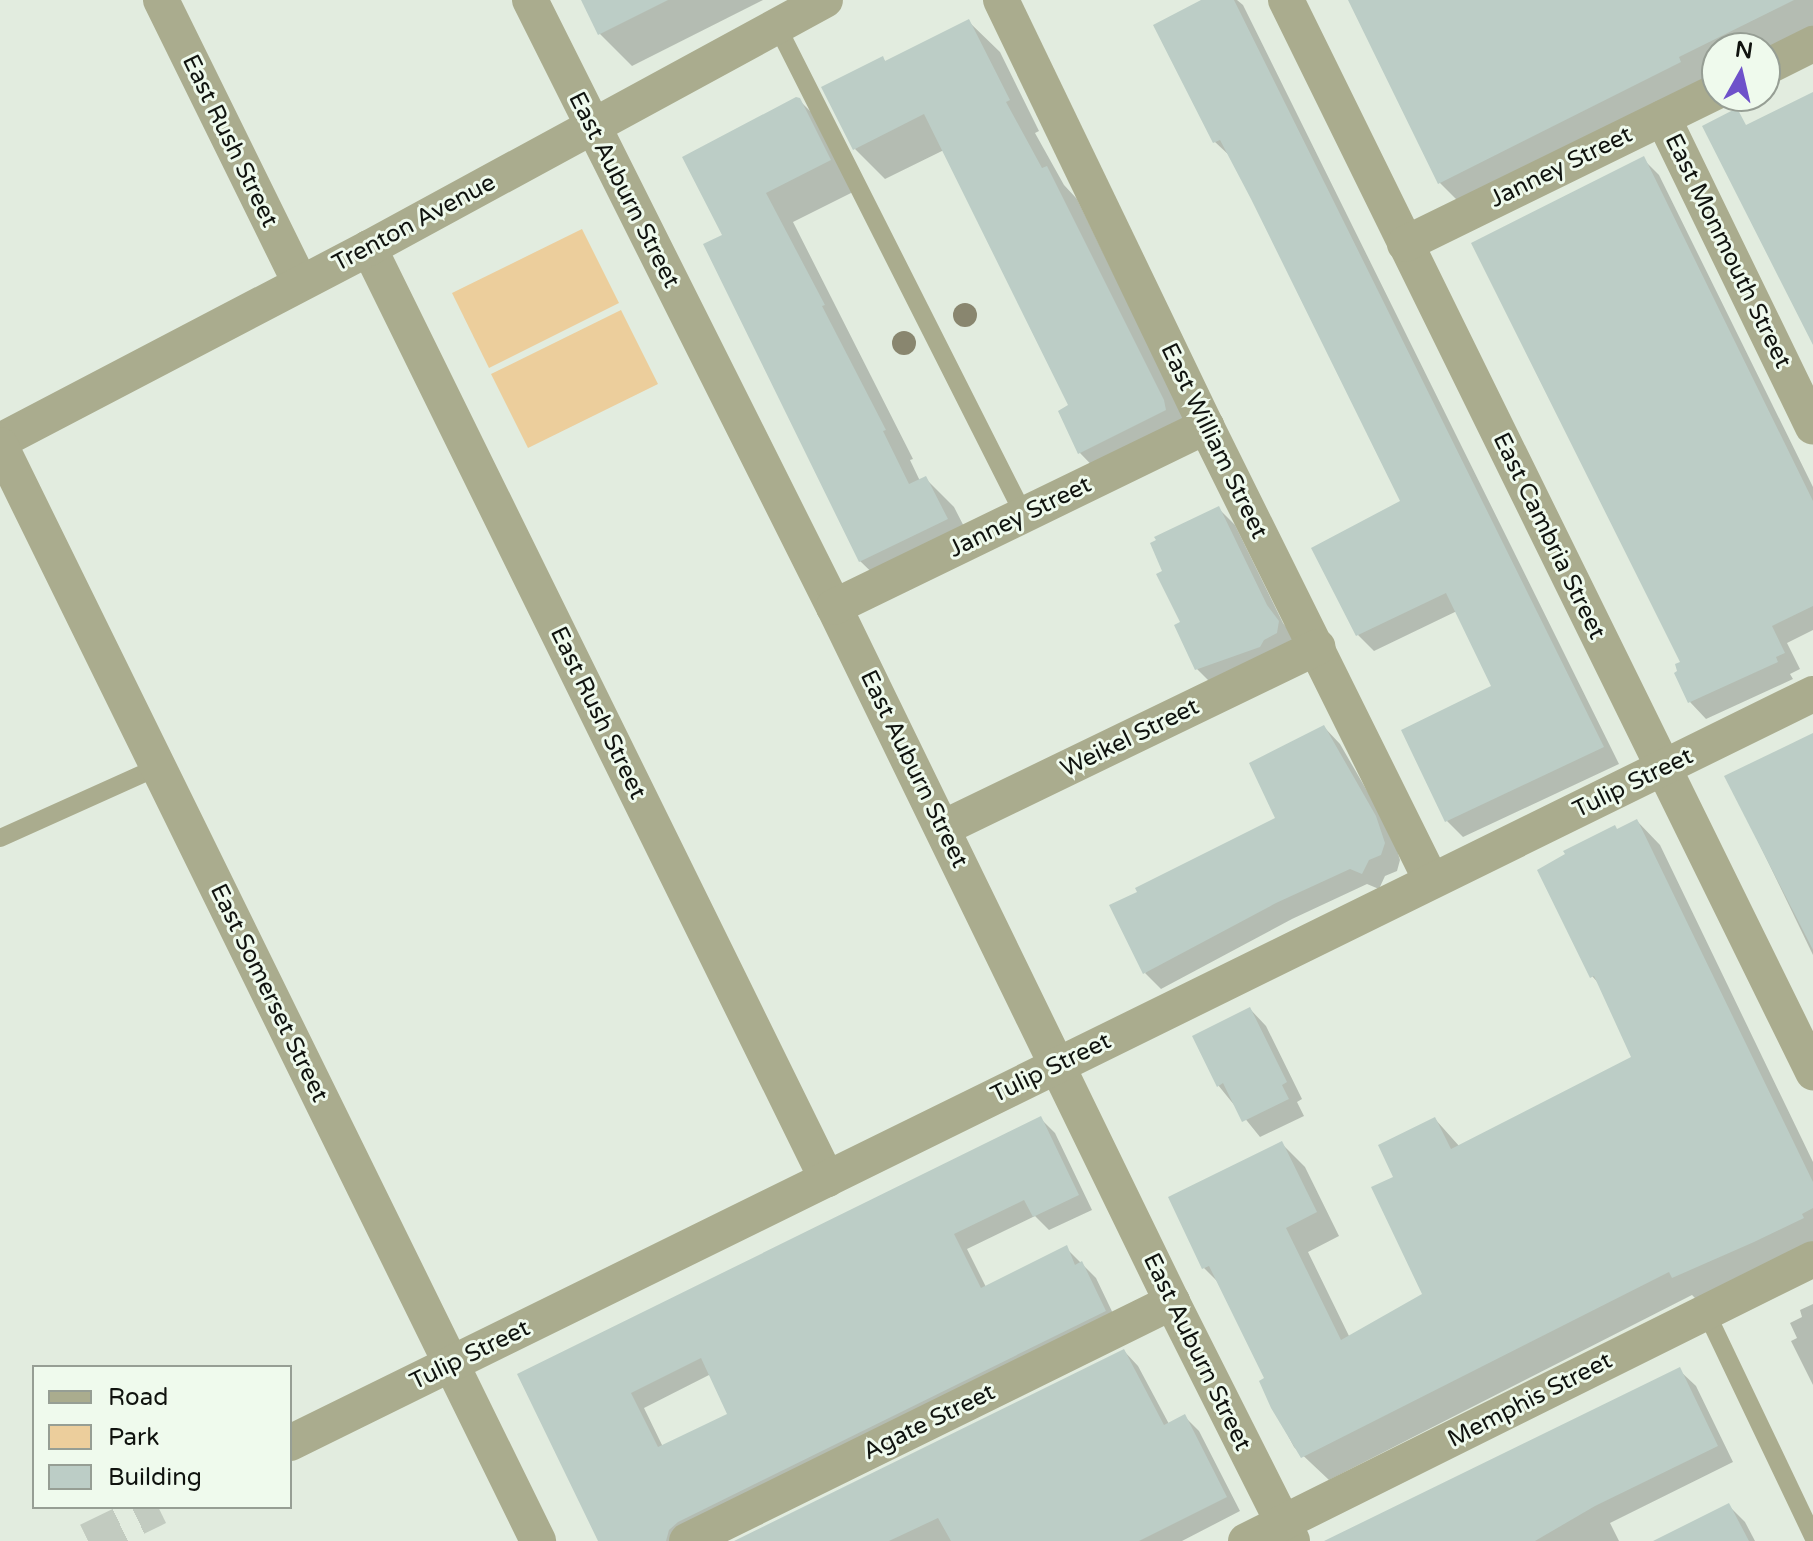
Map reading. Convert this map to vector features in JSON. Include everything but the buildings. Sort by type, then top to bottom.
[{"type":"street","name":"East Rush Street","points":[[161,0],[299,281]]},
{"type":"street","name":"East Auburn Street","points":[[530,0],[834,607],[1172,1302],[1288,1532]]},
{"type":"street","name":"Trenton Avenue","points":[[0,443],[299,281],[369,248],[825,0]]},
{"type":"street","name":"East William Street","points":[[1001,0],[1206,426],[1431,880]]},
{"type":"street","name":"East Cambria Street","points":[[1286,0],[1813,1072]]},
{"type":"street","points":[[1781,60],[1813,44]]},
{"type":"street","name":"Janney Street","points":[[1405,244],[1701,99]]},
{"type":"street","name":"East Monmouth Street","points":[[1663,118],[1800,367],[1813,427]]},
{"type":"street","name":"East Rush Street","points":[[369,248],[827,1179]]},
{"type":"street","name":"Janney Street","points":[[834,607],[1206,426]]},
{"type":"street","name":"East Somerset Street","points":[[0,443],[9,487],[158,767],[538,1541]]},
{"type":"street","name":"Weikel Street","points":[[943,828],[1318,647]]},
{"type":"street","name":"Tulip Street","points":[[292,1442],[1813,694]]},
{"type":"street","name":"Memphis Street","points":[[1246,1541],[1288,1532],[1813,1259]]},
{"type":"street","name":"Agate Street","points":[[687,1541],[1172,1302]]},
{"type":"lane","points":[[777,26],[1024,515]]},
{"type":"lane","points":[[0,838],[158,767]]},
{"type":"lane","points":[[1706,1312],[1813,1536]]},
{"type":"green space","points":[[582,229],[619,303],[489,368],[452,293]]},
{"type":"green space","points":[[621,310],[658,384],[528,448],[491,374]]},
{"type":"tunnel","points":[[88,1541],[154,1509]]}]
